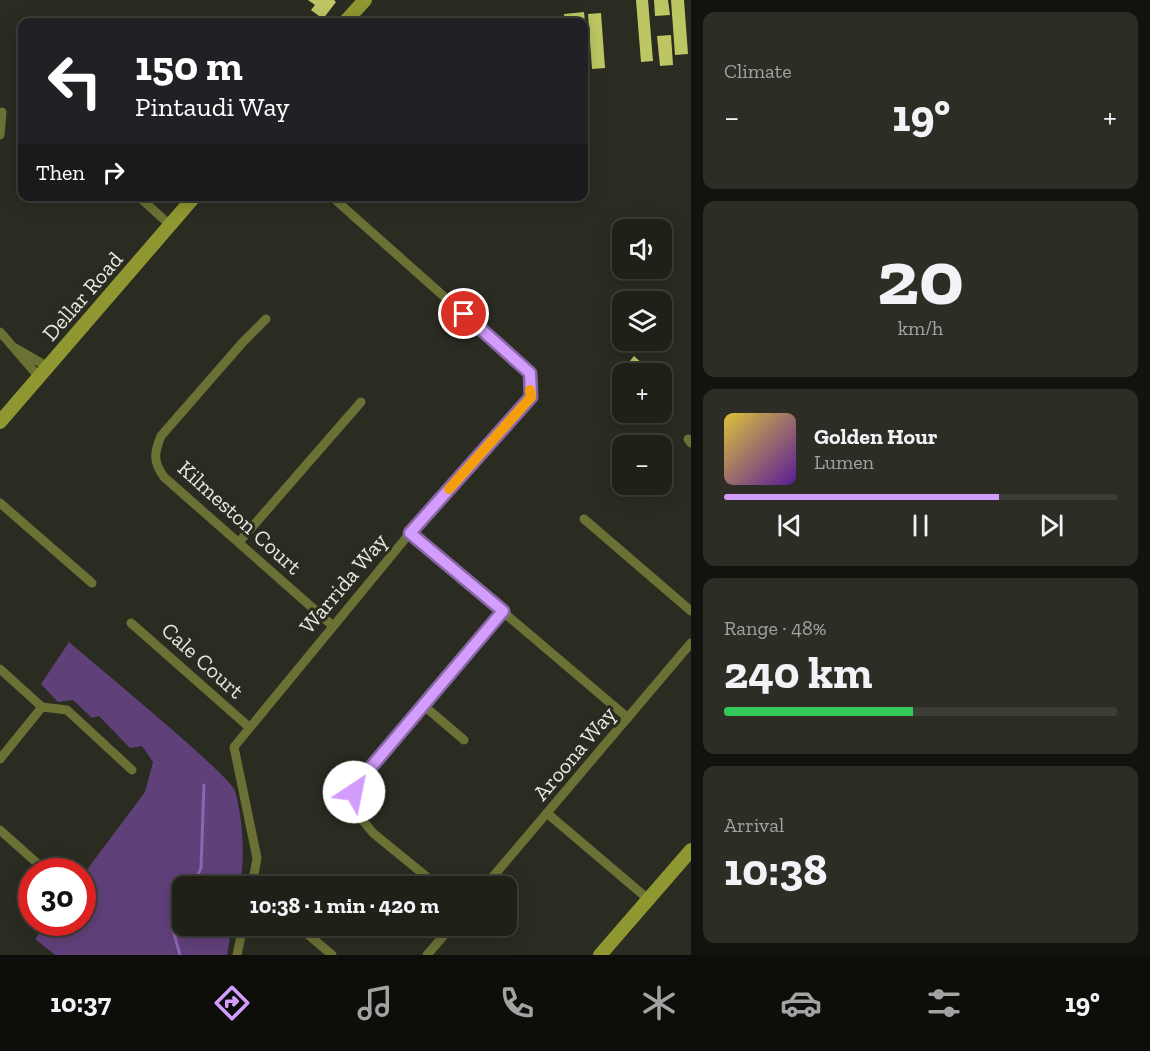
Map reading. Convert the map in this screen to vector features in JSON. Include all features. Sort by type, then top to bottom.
[{"type":"main road","points":[[348,18],[364,0]]},
{"type":"main road","name":"Dellar Road","points":[[0,422],[191,201]]},
{"type":"main road","points":[[600,955],[691,850]]},
{"type":"street","points":[[0,135],[2,112]]},
{"type":"street","points":[[144,201],[170,225]]},
{"type":"street","name":"Warrida Way","points":[[254,876],[257,858],[234,747],[410,533],[531,397],[530,373],[337,201]]},
{"type":"street","name":"Kilmeston Court","points":[[266,319],[161,436],[155,453],[156,463],[164,477],[333,626]]},
{"type":"street","points":[[0,332],[44,372]]},
{"type":"street","points":[[239,542],[361,402]]},
{"type":"street","points":[[0,503],[92,583]]},
{"type":"street","points":[[584,519],[691,611]]},
{"type":"street","points":[[410,533],[628,718]]},
{"type":"street","points":[[426,876],[373,833],[360,817],[354,792],[366,773],[503,611]]},
{"type":"street","name":"Cale Court","points":[[131,622],[249,727]]},
{"type":"street","name":"Aroona Way","points":[[494,876],[691,643]]},
{"type":"street","points":[[0,669],[42,707],[67,710],[132,770]]},
{"type":"street","points":[[423,705],[464,740]]},
{"type":"street","points":[[0,759],[42,707]]},
{"type":"street","points":[[548,814],[648,899]]},
{"type":"street","points":[[0,831],[31,858]]},
{"type":"street","points":[[237,955],[241,936]]},
{"type":"street","points":[[310,936],[332,955]]},
{"type":"street","points":[[427,955],[443,936]]},
{"type":"shaded area","points":[[69,642],[186,742],[235,791],[242,838],[241,876],[172,876],[172,936],[230,936],[227,955],[55,955],[35,939],[37,936],[96,936],[96,858],[145,792],[153,762],[142,746],[130,748],[99,716],[92,718],[73,700],[58,702],[41,684]]},
{"type":"building","points":[[308,0],[334,0],[336,2],[324,18],[311,10],[315,5]]},
{"type":"building","points":[[636,0],[648,0],[653,61],[641,62]]},
{"type":"building","points":[[654,0],[668,0],[670,15],[655,16]]},
{"type":"building","points":[[671,0],[684,0],[688,54],[675,55]]},
{"type":"building","points":[[584,12],[585,18],[564,18],[564,14]]},
{"type":"building","points":[[601,13],[605,68],[592,69],[588,14]]},
{"type":"building","points":[[671,35],[673,65],[660,66],[657,36]]},
{"type":"building","points":[[634,356],[642,363],[628,363]]},
{"type":"waterway","points":[[197,876],[201,868],[204,785]]},
{"type":"waterway","points":[[175,936],[180,955]]},
{"type":"slow traffic","points":[[449,489],[531,397],[530,390]]},
{"type":"route","points":[[354,792],[366,773],[503,611],[410,533],[531,397],[530,373],[464,314]]}]
